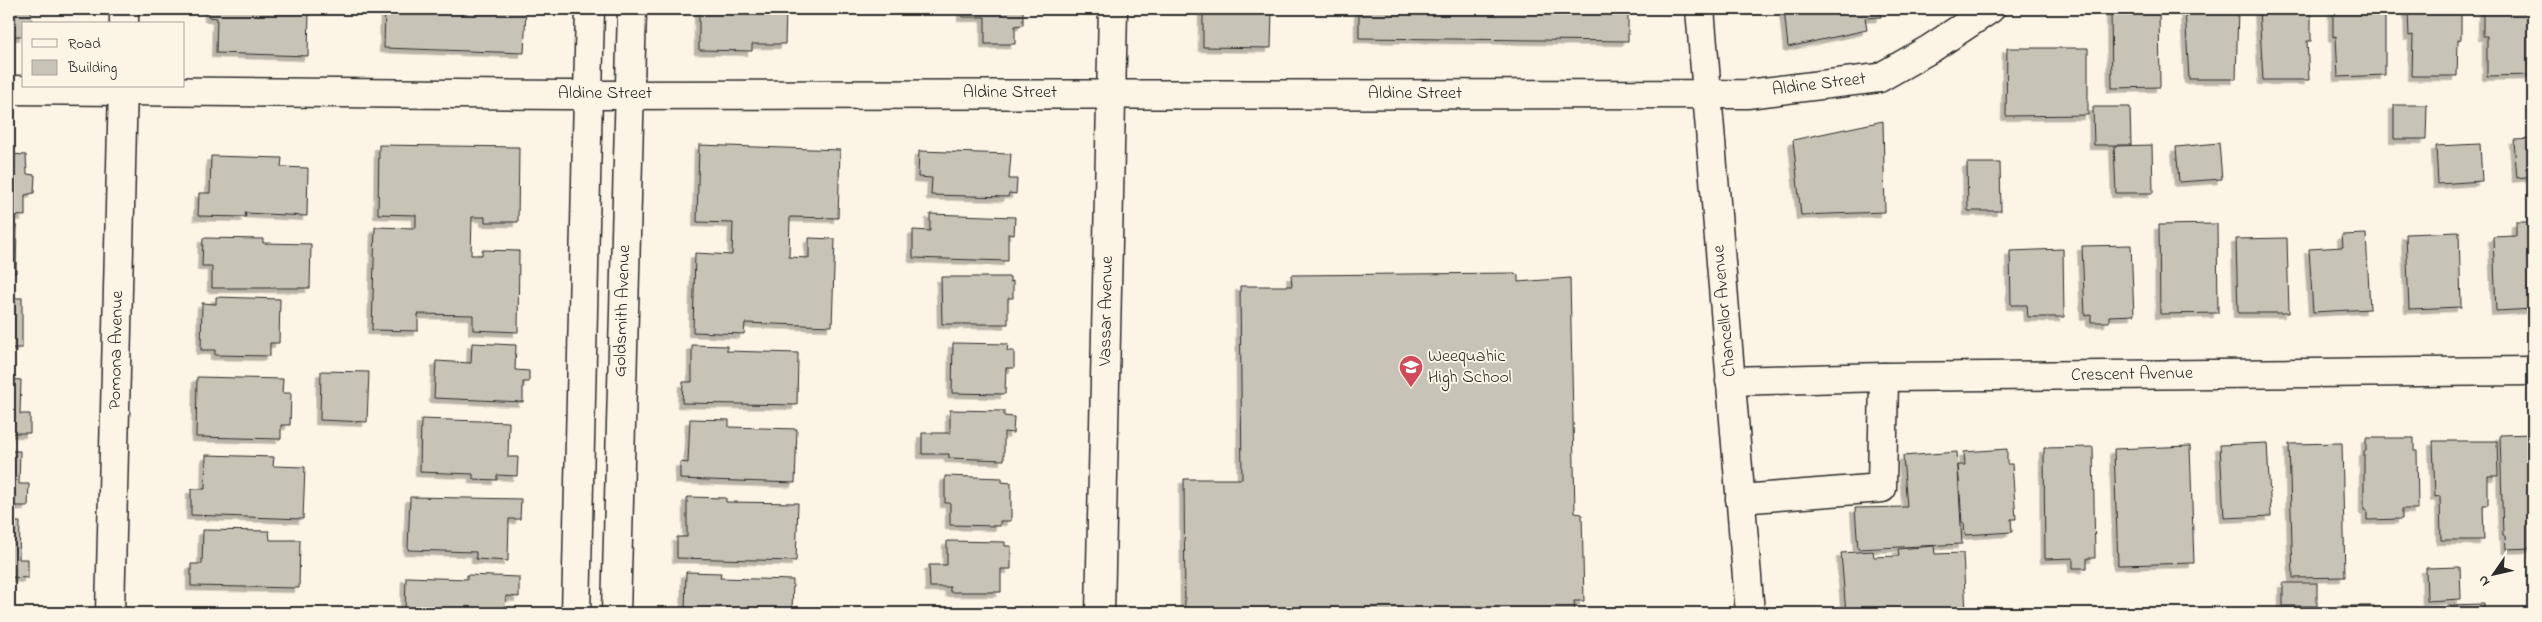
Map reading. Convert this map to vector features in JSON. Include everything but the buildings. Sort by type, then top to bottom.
[{"type":"street","points":[[124,9],[124,22]]},
{"type":"street","points":[[576,613],[590,9]]},
{"type":"street","name":"Goldsmith Avenue","points":[[616,613],[632,9]]},
{"type":"street","name":"Vassar Avenue","points":[[1100,613],[1113,9]]},
{"type":"street","name":"Chancellor Avenue","points":[[1700,9],[1750,613]]},
{"type":"street","name":"Aldine Street","points":[[9,90],[123,88],[588,94],[1747,94],[1878,78],[1930,49],[1990,9]]},
{"type":"street","name":"Pomona Avenue","points":[[110,613],[123,88]]},
{"type":"street","name":"Crescent Avenue","points":[[1730,381],[1884,377],[2533,371]]},
{"type":"street","points":[[1740,499],[1882,488],[1884,377]]},
{"type":"street","points":[[579,459],[619,458]]},
{"type":"place","name":"Weequahic High School","points":[[1411,388]]}]
